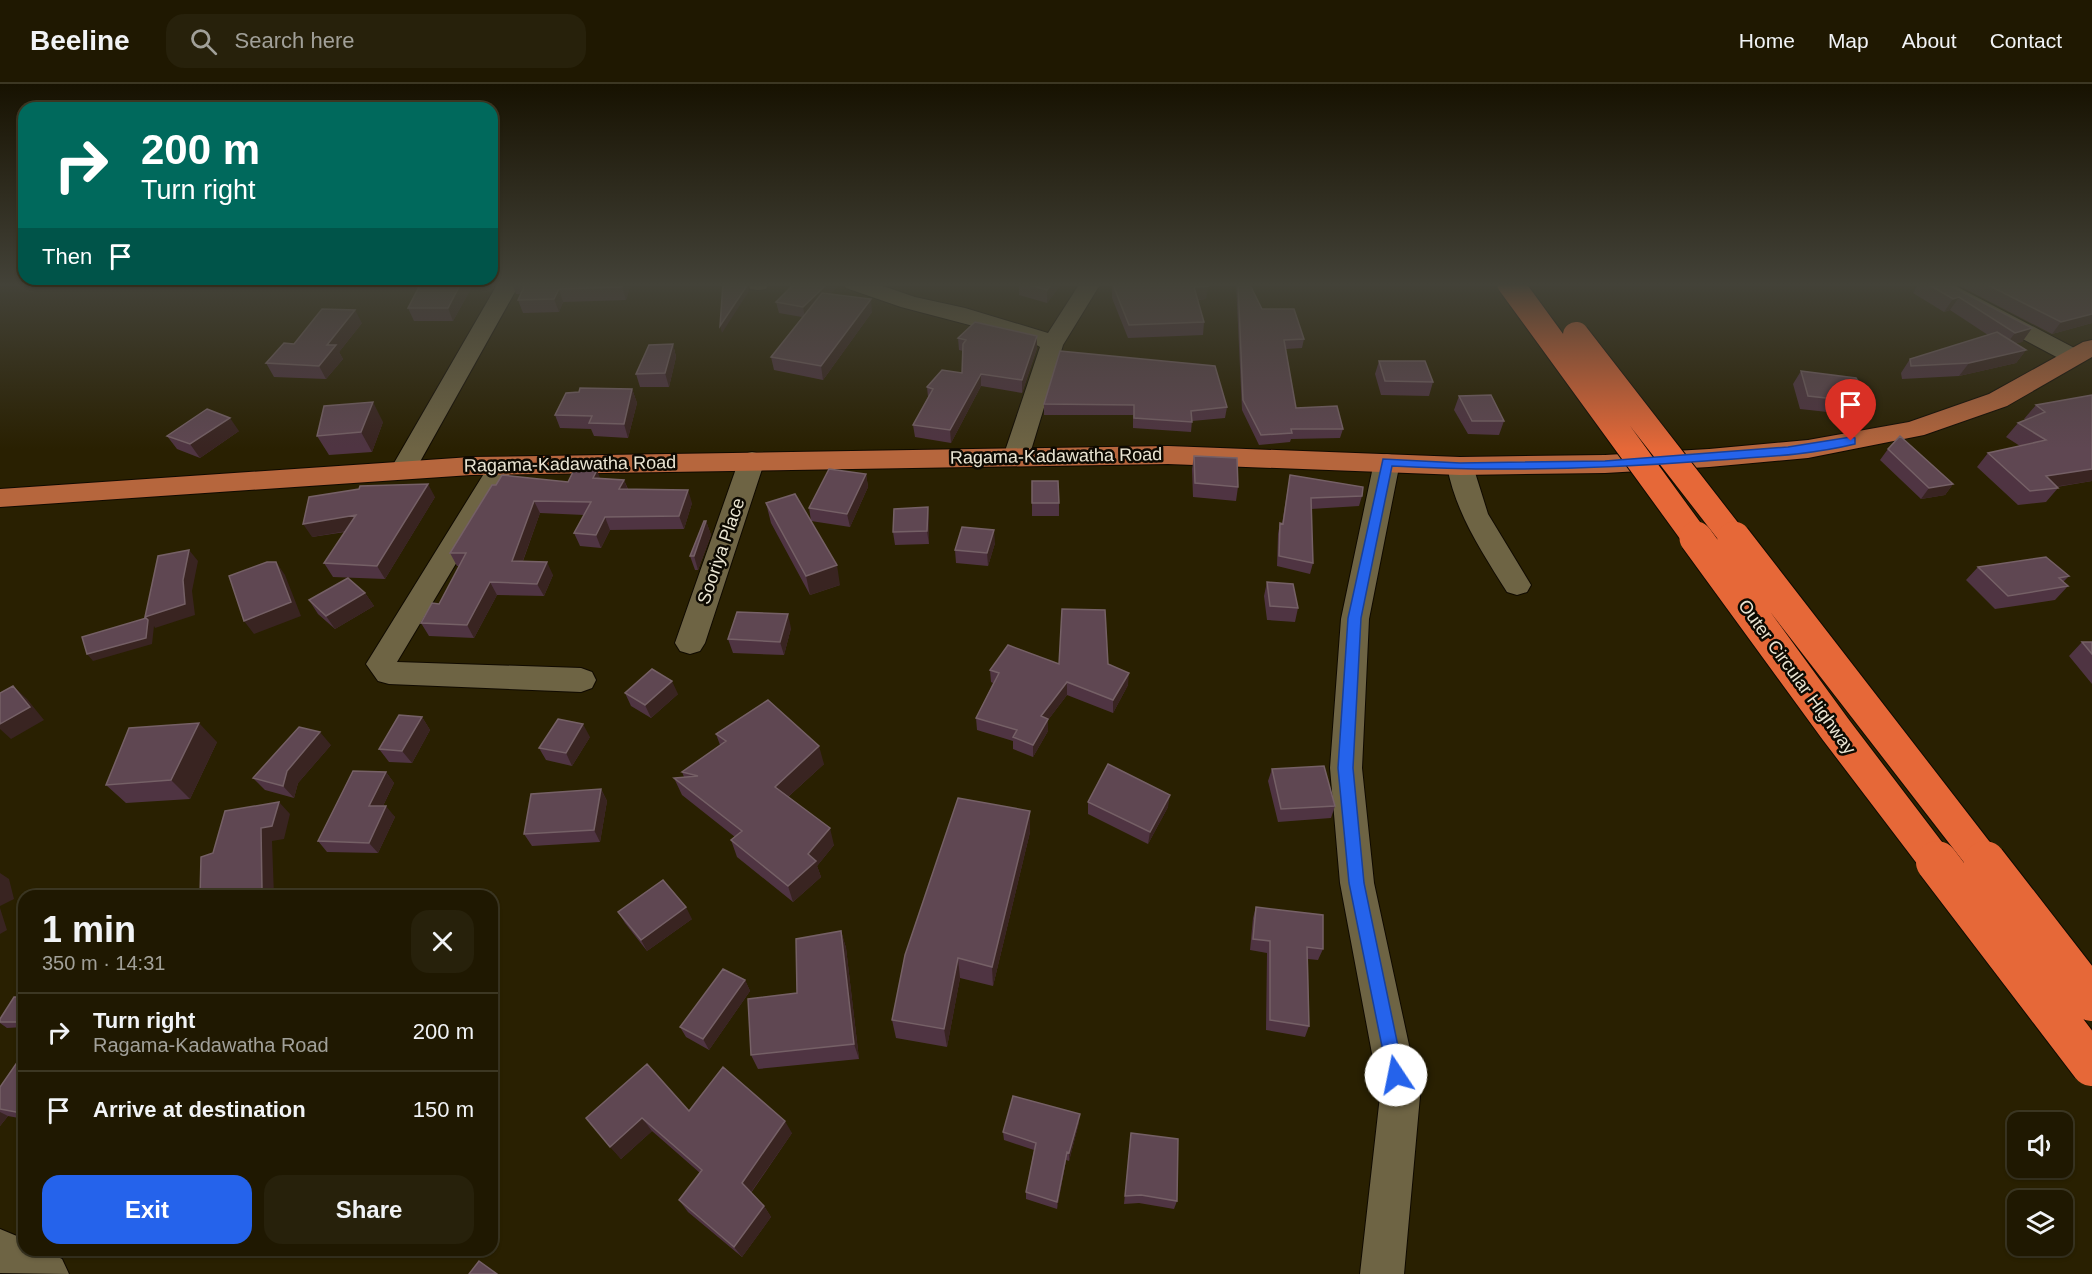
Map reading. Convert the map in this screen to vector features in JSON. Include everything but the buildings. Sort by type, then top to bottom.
[{"type":"highway","name":"Outer Circular Highway","points":[[1551,339],[1836,730],[2092,1065]]},
{"type":"highway","name":"Outer Circular Highway","points":[[1579,339],[2092,1000]]},
{"type":"main road","name":"Ragama-Kadawatha Road","points":[[0,498],[502,465],[1168,455],[1460,466],[1605,465],[1808,449],[1914,429],[1988,404],[2083,352]]},
{"type":"street","points":[[403,470],[478,339]]},
{"type":"street","points":[[1042,339],[1052,345]]},
{"type":"street","points":[[1016,457],[1056,339]]},
{"type":"street","points":[[2054,339],[2083,352]]},
{"type":"street","name":"Sooriya Place","points":[[690,643],[752,460]]},
{"type":"street","points":[[1382,1274],[1400,1096],[1357,883],[1346,768],[1355,618],[1387,462]]},
{"type":"street","points":[[502,465],[381,664],[389,672],[581,680]]},
{"type":"street","points":[[1460,466],[1463,486],[1472,512],[1517,585]]},
{"type":"street","points":[[0,1250],[47,1274]]},
{"type":"route","points":[[1396,1075],[1357,883],[1346,768],[1355,618],[1387,462],[1460,466],[1605,465],[1788,451],[1851,441]]}]
